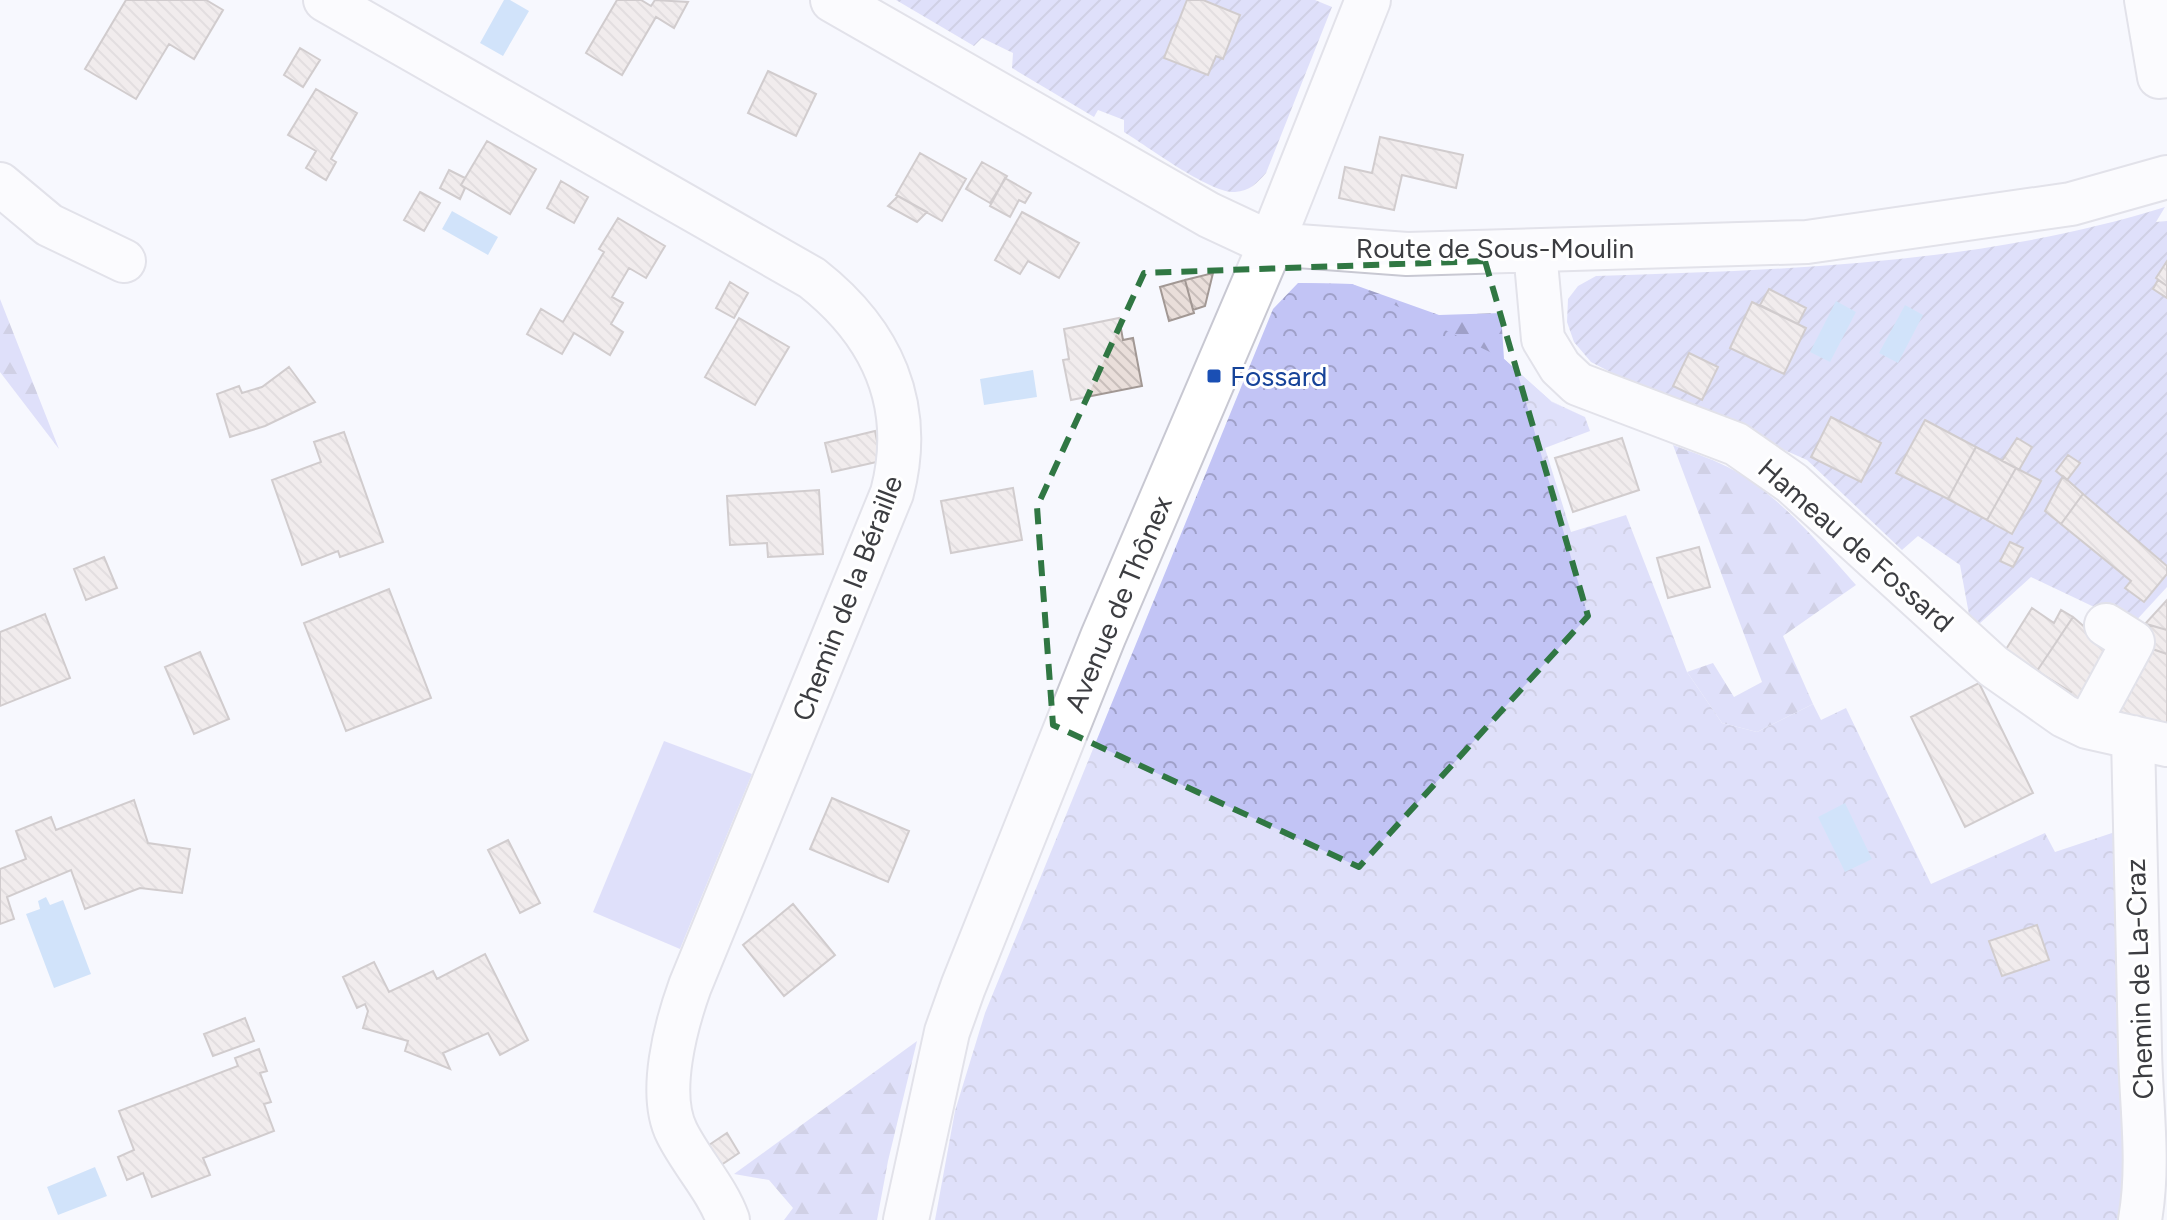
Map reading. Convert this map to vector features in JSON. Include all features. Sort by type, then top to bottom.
[{"type":"main road","name":"Route de Sous-Moulin","points":[[833,0],[1209,215],[1271,244]]},
{"type":"main road","name":"Avenue de Thônex","points":[[906,1220],[947,1032],[963,987],[1103,637],[1271,244],[1368,0]]},
{"type":"street","name":"Chemin de la Béraille","points":[[325,0],[812,278],[842,303],[870,337],[893,389],[900,441],[898,472],[892,493],[690,986],[672,1053],[669,1104],[675,1131],[728,1220]]},
{"type":"street","points":[[2146,0],[2159,77],[2167,76]]},
{"type":"street","name":"Route de Sous-Moulin","points":[[1271,244],[1407,254],[1807,242],[2071,204],[2167,177]]},
{"type":"street","points":[[0,184],[49,225],[124,261]]},
{"type":"street","name":"Hameau de Fossard","points":[[1535,251],[1543,339],[1560,367],[1578,384],[1736,444],[1760,458],[1792,483],[1993,666],[2064,716],[2087,727],[2150,741]]},
{"type":"street","points":[[2087,727],[2133,642],[2106,625]]},
{"type":"street","name":"Chemin de La-Craz","points":[[2140,1220],[2145,1176],[2140,1055],[2150,741]]},
{"type":"highlighted area","points":[[1485,261],[1588,616],[1359,867],[1053,725],[1037,507],[1144,273]]},
{"type":"green space","points":[[896,0],[1315,0],[1332,7],[1266,173],[1249,188],[1235,192],[1224,191],[1195,178],[1163,158],[1124,132],[1124,120],[1098,110],[1094,117],[1012,68],[1013,53],[982,38],[974,46]]},
{"type":"green space","points":[[2165,207],[2156,222],[2167,221],[2167,587],[2132,625],[2031,577],[1978,625],[1970,620],[1960,565],[1918,536],[1902,550],[1807,460],[1591,362],[1574,342],[1567,322],[1568,299],[1578,286],[1596,276],[1740,271],[1884,261],[2026,241]]},
{"type":"green space","points":[[1298,283],[1352,284],[1439,315],[1501,313],[1504,359],[1551,401]]},
{"type":"green space","points":[[1298,283],[1352,284],[1504,359],[1552,402],[1585,417],[1590,431],[1545,448],[1571,532],[1626,515],[1687,672],[1722,723],[1757,732],[1813,704],[1821,720],[1846,708],[1931,884],[2045,833],[2055,852],[2121,830],[2128,1124],[2123,1220],[935,1220],[955,1111],[985,1013],[1273,309]]},
{"type":"green space","points":[[0,299],[59,449],[0,372]]},
{"type":"green space","points":[[1673,445],[1728,467],[1769,494],[1856,585],[1783,636],[1813,704],[1757,732],[1722,723],[1687,672],[1713,663],[1734,697],[1762,682]]},
{"type":"green space","points":[[664,741],[752,774],[680,949],[593,912]]},
{"type":"green space","points":[[917,1041],[877,1220],[784,1220],[793,1208],[769,1180],[734,1174]]},
{"type":"shaded area","points":[[504,0],[510,0],[529,11],[503,56],[480,43]]},
{"type":"shaded area","points":[[452,211],[498,237],[488,255],[442,229]]},
{"type":"shaded area","points":[[1836,301],[1856,312],[1830,362],[1810,352]]},
{"type":"shaded area","points":[[1905,305],[1923,315],[1898,363],[1879,353]]},
{"type":"shaded area","points":[[1033,370],[1037,397],[984,405],[980,379]]},
{"type":"shaded area","points":[[1845,803],[1872,859],[1845,872],[1818,817]]},
{"type":"shaded area","points":[[46,897],[50,905],[63,900],[91,974],[54,988],[26,914],[40,909],[38,901]]},
{"type":"shaded area","points":[[95,1167],[107,1196],[58,1215],[47,1187]]},
{"type":"building","points":[[126,0],[206,0],[223,10],[194,59],[169,44],[136,99],[85,69]]},
{"type":"building","points":[[617,0],[641,0],[651,6],[655,0],[688,2],[674,28],[656,17],[622,75],[586,53]]},
{"type":"building","points":[[1187,0],[1203,0],[1240,15],[1223,59],[1216,56],[1208,75],[1164,58]]},
{"type":"building","points":[[300,48],[320,60],[303,87],[284,75]]},
{"type":"building","points":[[768,71],[816,94],[796,136],[748,113]]},
{"type":"building","points":[[316,89],[357,113],[331,159],[336,162],[326,180],[306,168],[316,151],[288,135]]},
{"type":"building","points":[[1380,137],[1463,155],[1456,188],[1402,175],[1394,210],[1339,198],[1345,167],[1372,173]]},
{"type":"building","points":[[487,141],[536,169],[510,214],[461,185]]},
{"type":"building","points":[[920,153],[966,179],[942,221],[896,195]]},
{"type":"building","points":[[982,162],[1007,176],[990,203],[966,189]]},
{"type":"building","points":[[449,170],[465,178],[460,199],[440,188]]},
{"type":"building","points":[[1005,178],[1031,193],[1025,203],[1019,200],[1010,217],[990,206]]},
{"type":"building","points":[[561,181],[588,197],[574,223],[547,208]]},
{"type":"building","points":[[420,192],[440,203],[424,231],[404,220]]},
{"type":"building","points":[[898,196],[927,212],[917,222],[888,206]]},
{"type":"building","points":[[1022,212],[1079,243],[1059,278],[1028,261],[1020,274],[995,260]]},
{"type":"building","points":[[618,218],[665,246],[646,278],[629,268],[612,297],[623,303],[611,324],[623,332],[610,355],[574,333],[562,354],[527,334],[541,309],[563,322],[604,252],[599,249]]},
{"type":"building","points":[[2167,261],[2167,286],[2156,278]]},
{"type":"building","points":[[1213,273],[1205,306],[1193,310],[1185,280]]},
{"type":"building","points":[[1185,280],[1194,313],[1169,321],[1160,287]]},
{"type":"building","points":[[2158,280],[2167,286],[2167,298],[2153,289]]},
{"type":"building","points":[[730,282],[748,293],[734,318],[716,308]]},
{"type":"building","points":[[1769,289],[1806,308],[1798,324],[1760,305]]},
{"type":"building","points":[[1752,302],[1806,328],[1784,374],[1730,348]]},
{"type":"building","points":[[739,318],[789,347],[755,405],[705,377]]},
{"type":"building","points":[[1119,318],[1123,340],[1133,338],[1142,386],[1071,400],[1063,360],[1069,359],[1064,329]]},
{"type":"building","points":[[1689,353],[1718,367],[1702,400],[1673,386]]},
{"type":"building","points":[[289,367],[315,402],[265,426],[230,437],[217,394],[239,386],[242,393],[262,387]]},
{"type":"building","points":[[1831,417],[1881,443],[1861,482],[1811,457]]},
{"type":"building","points":[[1925,420],[1976,447],[1948,499],[1896,473]]},
{"type":"building","points":[[875,431],[881,461],[832,472],[825,443]]},
{"type":"building","points":[[344,432],[383,542],[340,557],[338,551],[302,565],[272,480],[321,462],[314,442]]},
{"type":"building","points":[[1622,438],[1639,490],[1573,512],[1555,458]]},
{"type":"building","points":[[2017,438],[2032,447],[2019,470],[2002,461]]},
{"type":"building","points":[[1976,447],[2016,468],[1987,520],[1948,499]]},
{"type":"building","points":[[2068,455],[2080,463],[2067,480],[2056,471]]},
{"type":"building","points":[[2016,468],[2041,481],[2012,534],[1987,520]]},
{"type":"building","points":[[2063,476],[2083,494],[2061,524],[2045,511]]},
{"type":"building","points":[[1013,488],[1022,540],[951,553],[941,501]]},
{"type":"building","points":[[819,490],[823,554],[768,557],[767,543],[730,545],[727,496]]},
{"type":"building","points":[[2083,494],[2167,566],[2167,574],[2144,602],[2125,588],[2131,581],[2061,524]]},
{"type":"building","points":[[2010,542],[2023,548],[2013,567],[2000,561]]},
{"type":"building","points":[[1699,547],[1710,587],[1668,598],[1657,558]]},
{"type":"building","points":[[104,557],[117,588],[86,600],[74,569]]},
{"type":"building","points":[[389,589],[431,698],[346,731],[304,623]]},
{"type":"building","points":[[2167,600],[2167,630],[2145,624]]},
{"type":"building","points":[[2032,608],[2054,623],[2061,610],[2073,617],[2037,671],[2003,654]]},
{"type":"building","points":[[45,614],[70,678],[0,706],[0,632]]},
{"type":"building","points":[[2073,617],[2116,654],[2082,707],[2067,698],[2071,692],[2037,671]]},
{"type":"building","points":[[2150,625],[2167,630],[2167,654],[2144,646]]},
{"type":"building","points":[[2140,645],[2167,654],[2167,726],[2107,708]]},
{"type":"building","points":[[200,652],[229,719],[194,734],[165,667]]},
{"type":"building","points":[[1979,683],[2033,793],[1965,827],[1911,717]]},
{"type":"building","points":[[832,798],[909,831],[888,882],[810,849]]},
{"type":"building","points":[[134,800],[148,843],[190,849],[182,893],[140,888],[85,909],[71,870],[7,897],[14,919],[0,924],[0,869],[26,859],[16,831],[51,817],[56,830]]},
{"type":"building","points":[[508,840],[540,903],[520,913],[488,850]]},
{"type":"building","points":[[793,904],[835,955],[784,996],[743,945]]},
{"type":"building","points":[[2037,925],[2049,960],[2002,976],[1989,941]]},
{"type":"building","points":[[485,954],[528,1040],[500,1055],[488,1033],[443,1053],[450,1069],[405,1051],[408,1041],[363,1028],[368,1011],[365,1004],[357,1008],[343,977],[374,962],[389,992],[433,971],[437,979]]},
{"type":"building","points":[[245,1018],[254,1041],[213,1056],[204,1034]]},
{"type":"building","points":[[259,1049],[267,1071],[260,1073],[271,1102],[264,1104],[274,1131],[203,1158],[210,1175],[152,1197],[143,1173],[127,1180],[118,1157],[134,1150],[119,1111],[238,1066],[235,1058]]},
{"type":"building","points":[[727,1133],[739,1153],[721,1165],[709,1145]]},
{"type":"place","name":"Fossard","points":[[1214,376]]}]
